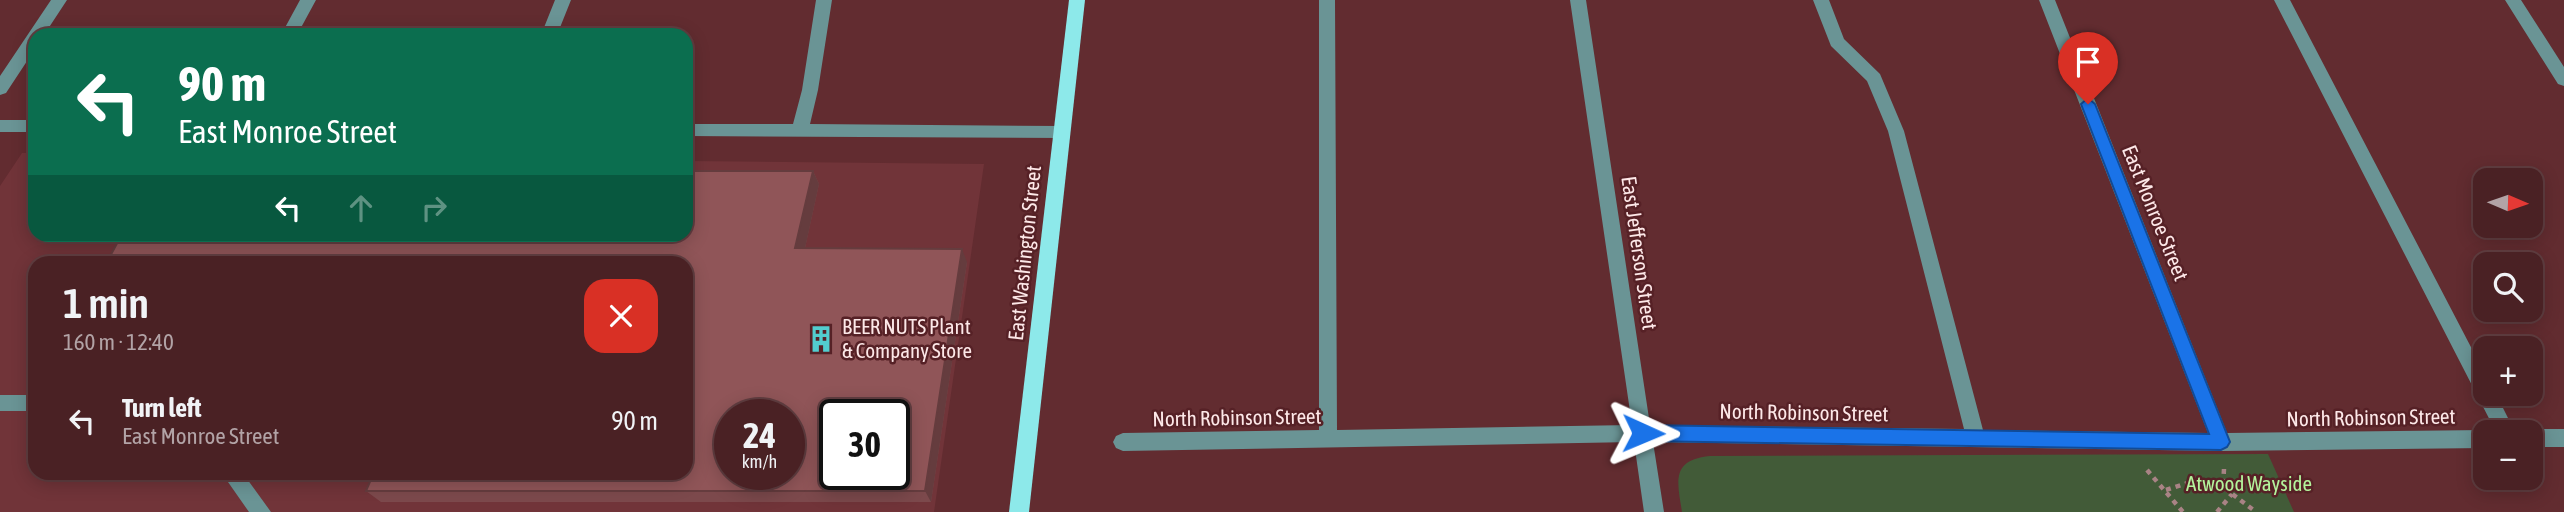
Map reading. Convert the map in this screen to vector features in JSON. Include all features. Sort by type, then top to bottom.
[{"type":"main road","name":"East Washington Street","points":[[1019,512],[1077,0]]},
{"type":"street","points":[[40,28],[59,0]]},
{"type":"street","points":[[293,28],[308,0]]},
{"type":"street","points":[[552,28],[563,0]]},
{"type":"street","points":[[800,131],[810,90],[824,0]]},
{"type":"street","points":[[1326,0],[1328,440]]},
{"type":"street","name":"East Jefferson Street","points":[[1578,0],[1654,512]]},
{"type":"street","points":[[1821,0],[1837,42],[1874,78],[1896,131],[1976,439]]},
{"type":"street","name":"East Monroe Street","points":[[2047,0],[2221,442]]},
{"type":"street","points":[[2282,0],[2473,370]]},
{"type":"street","points":[[2513,0],[2564,80]]},
{"type":"street","points":[[0,89],[28,47]]},
{"type":"street","points":[[0,126],[28,126]]},
{"type":"street","points":[[693,130],[1061,133]]},
{"type":"street","points":[[0,404],[28,403]]},
{"type":"street","name":"North Robinson Street","points":[[1123,442],[1643,433],[2221,442],[2473,439]]},
{"type":"street","points":[[2543,438],[2564,438]]},
{"type":"street","points":[[236,480],[261,512]]},
{"type":"path","points":[[2127,440],[2137,460],[2183,512]]},
{"type":"path","points":[[2221,442],[2227,456],[2222,487]]},
{"type":"path","points":[[2166,490],[2175,484],[2199,480],[2222,487],[2256,512]]},
{"type":"path","points":[[2217,512],[2232,494]]},
{"type":"shaded area","points":[[22,153],[28,153],[28,242],[693,242],[693,161],[984,164],[934,512],[0,512],[0,186]]},
{"type":"green space","name":"Atwood Wayside","points":[[2268,454],[2294,512],[1682,512],[1678,482],[1683,467],[1688,462],[1710,456]]},
{"type":"building","name":"BEER NUTS Plant & Company Store","points":[[693,171],[813,171],[795,248],[962,249],[925,491],[366,491],[371,480],[693,480],[693,256],[110,256],[118,242],[693,242]]},
{"type":"place","name":"BEER NUTS Plant & Company Store","points":[[821,339]]},
{"type":"route","points":[[1643,433],[2221,442],[2088,104]]}]
